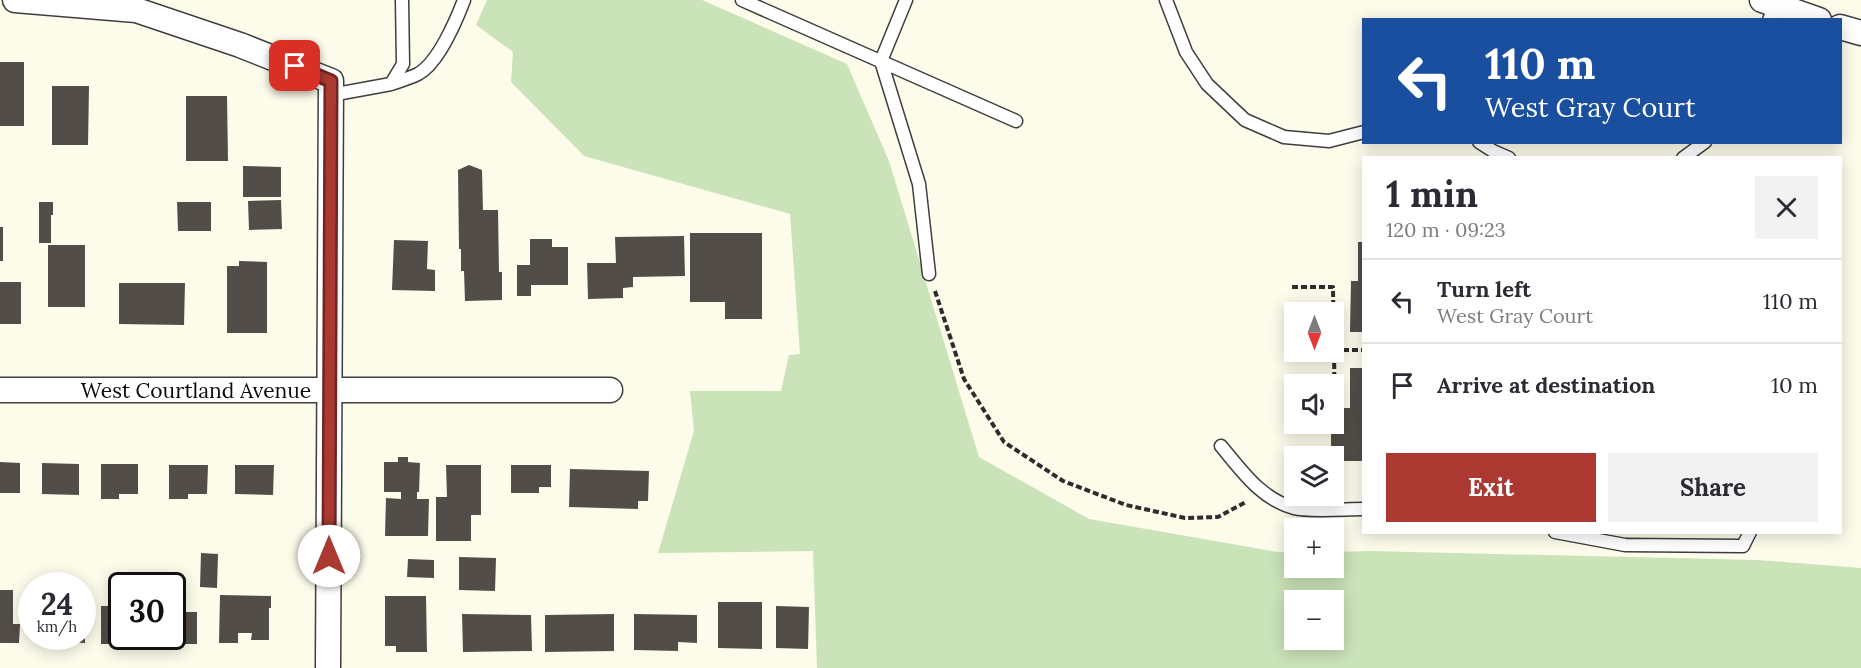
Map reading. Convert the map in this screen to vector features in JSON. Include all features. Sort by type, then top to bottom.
[{"type":"street","points":[[15,0],[137,5],[240,45],[331,88],[328,668]]},
{"type":"street","points":[[1770,6],[1812,18]]},
{"type":"street","points":[[1842,28],[1861,33]]},
{"type":"street","name":"West Courtland Avenue","points":[[0,390],[610,390]]},
{"type":"lane","points":[[392,84],[403,64],[402,0]]},
{"type":"lane","points":[[331,88],[392,84],[420,74],[438,53],[456,23],[464,0]]},
{"type":"lane","points":[[742,0],[1016,121]]},
{"type":"lane","points":[[906,0],[881,61],[920,184],[929,273]]},
{"type":"lane","points":[[1166,0],[1186,52],[1207,84],[1245,120],[1284,137],[1329,141],[1362,133]]},
{"type":"lane","points":[[1482,144],[1504,156]]},
{"type":"lane","points":[[1686,156],[1702,144]]},
{"type":"lane","points":[[1221,446],[1266,496],[1295,509],[1362,509]]},
{"type":"lane","points":[[1561,534],[1625,545],[1743,546],[1749,534]]},
{"type":"path","points":[[929,273],[964,379],[1004,442],[1063,481],[1126,506],[1185,518],[1218,517],[1245,503],[1259,490]]},
{"type":"path","points":[[1292,287],[1333,287],[1333,302]]},
{"type":"path","points":[[1344,350],[1362,350]]},
{"type":"green space","points":[[487,0],[702,0],[847,64],[889,161],[979,457],[1089,519],[1284,552],[1284,578],[1344,578],[1344,552],[1369,551],[1757,560],[1861,568],[1861,668],[817,668],[813,551],[658,553],[694,431],[690,391],[781,391],[789,355],[800,354],[790,214],[584,156],[511,82],[513,52],[476,25]]},
{"type":"building","points":[[0,62],[24,62],[24,126],[0,126]]},
{"type":"building","points":[[52,86],[89,86],[88,145],[52,145]]},
{"type":"building","points":[[186,96],[227,96],[228,161],[186,161]]},
{"type":"building","points":[[469,165],[482,170],[483,210],[498,210],[502,300],[465,301],[464,271],[461,271],[461,249],[459,249],[458,170]]},
{"type":"building","points":[[243,166],[281,167],[281,197],[243,197]]},
{"type":"building","points":[[281,200],[282,229],[249,230],[248,201]]},
{"type":"building","points":[[39,202],[53,202],[51,243],[39,243]]},
{"type":"building","points":[[177,202],[211,202],[211,231],[178,231]]},
{"type":"building","points":[[0,227],[3,227],[3,261],[0,261]]},
{"type":"building","points":[[690,233],[762,233],[762,319],[725,319],[725,302],[690,302]]},
{"type":"building","points":[[684,236],[685,276],[633,277],[633,287],[623,288],[623,298],[588,299],[587,263],[616,263],[615,237]]},
{"type":"building","points":[[530,239],[552,239],[552,247],[568,247],[568,285],[531,285],[531,296],[517,296],[517,265],[530,265]]},
{"type":"building","points":[[394,240],[428,241],[427,269],[435,270],[435,291],[392,290]]},
{"type":"building","points":[[1358,242],[1362,242],[1362,332],[1350,332],[1351,281],[1358,281]]},
{"type":"building","points":[[48,245],[85,245],[85,307],[48,307]]},
{"type":"building","points":[[239,261],[267,262],[267,333],[227,333],[227,266],[239,266]]},
{"type":"building","points":[[0,282],[21,282],[21,324],[0,324]]},
{"type":"building","points":[[119,283],[185,283],[184,325],[119,324]]},
{"type":"building","points":[[1350,368],[1362,368],[1362,461],[1344,461],[1344,446],[1331,446],[1331,434],[1344,434],[1344,408],[1350,408]]},
{"type":"building","points":[[398,457],[408,457],[408,462],[420,463],[417,499],[429,499],[428,536],[385,536],[386,498],[401,499],[401,492],[384,492],[384,462],[398,462]]},
{"type":"building","points":[[0,462],[20,463],[20,493],[0,493]]},
{"type":"building","points":[[42,463],[79,464],[79,495],[42,494]]},
{"type":"building","points":[[101,464],[138,464],[138,494],[119,494],[119,499],[101,499]]},
{"type":"building","points":[[169,465],[208,465],[207,494],[188,494],[188,499],[169,499]]},
{"type":"building","points":[[235,465],[274,465],[273,495],[235,494]]},
{"type":"building","points":[[446,465],[481,465],[481,515],[471,515],[471,541],[436,541],[436,497],[447,497]]},
{"type":"building","points":[[511,465],[551,465],[551,487],[539,487],[539,493],[511,493]]},
{"type":"building","points":[[570,469],[649,471],[648,501],[638,501],[638,509],[569,507]]},
{"type":"building","points":[[201,553],[218,554],[217,588],[200,587]]},
{"type":"building","points":[[459,557],[496,558],[495,591],[459,590]]},
{"type":"building","points":[[408,559],[434,560],[434,578],[407,577]]},
{"type":"building","points":[[0,590],[13,590],[13,624],[18,624],[18,643],[0,643]]},
{"type":"building","points":[[220,595],[271,596],[269,640],[251,640],[252,633],[238,633],[238,643],[219,643]]},
{"type":"building","points":[[385,596],[426,596],[427,652],[396,652],[396,646],[385,646]]},
{"type":"building","points":[[718,602],[762,602],[762,649],[718,648]]},
{"type":"building","points":[[101,606],[108,606],[108,644],[101,644]]},
{"type":"building","points":[[776,606],[809,607],[808,649],[776,648]]},
{"type":"building","points":[[186,612],[197,612],[197,644],[186,644]]},
{"type":"building","points":[[462,614],[531,615],[532,651],[463,652]]},
{"type":"building","points":[[614,614],[614,651],[545,652],[545,615]]},
{"type":"building","points":[[634,614],[697,615],[697,643],[678,642],[678,651],[634,650]]},
{"type":"route","points":[[295,66],[331,81],[329,556]]}]
